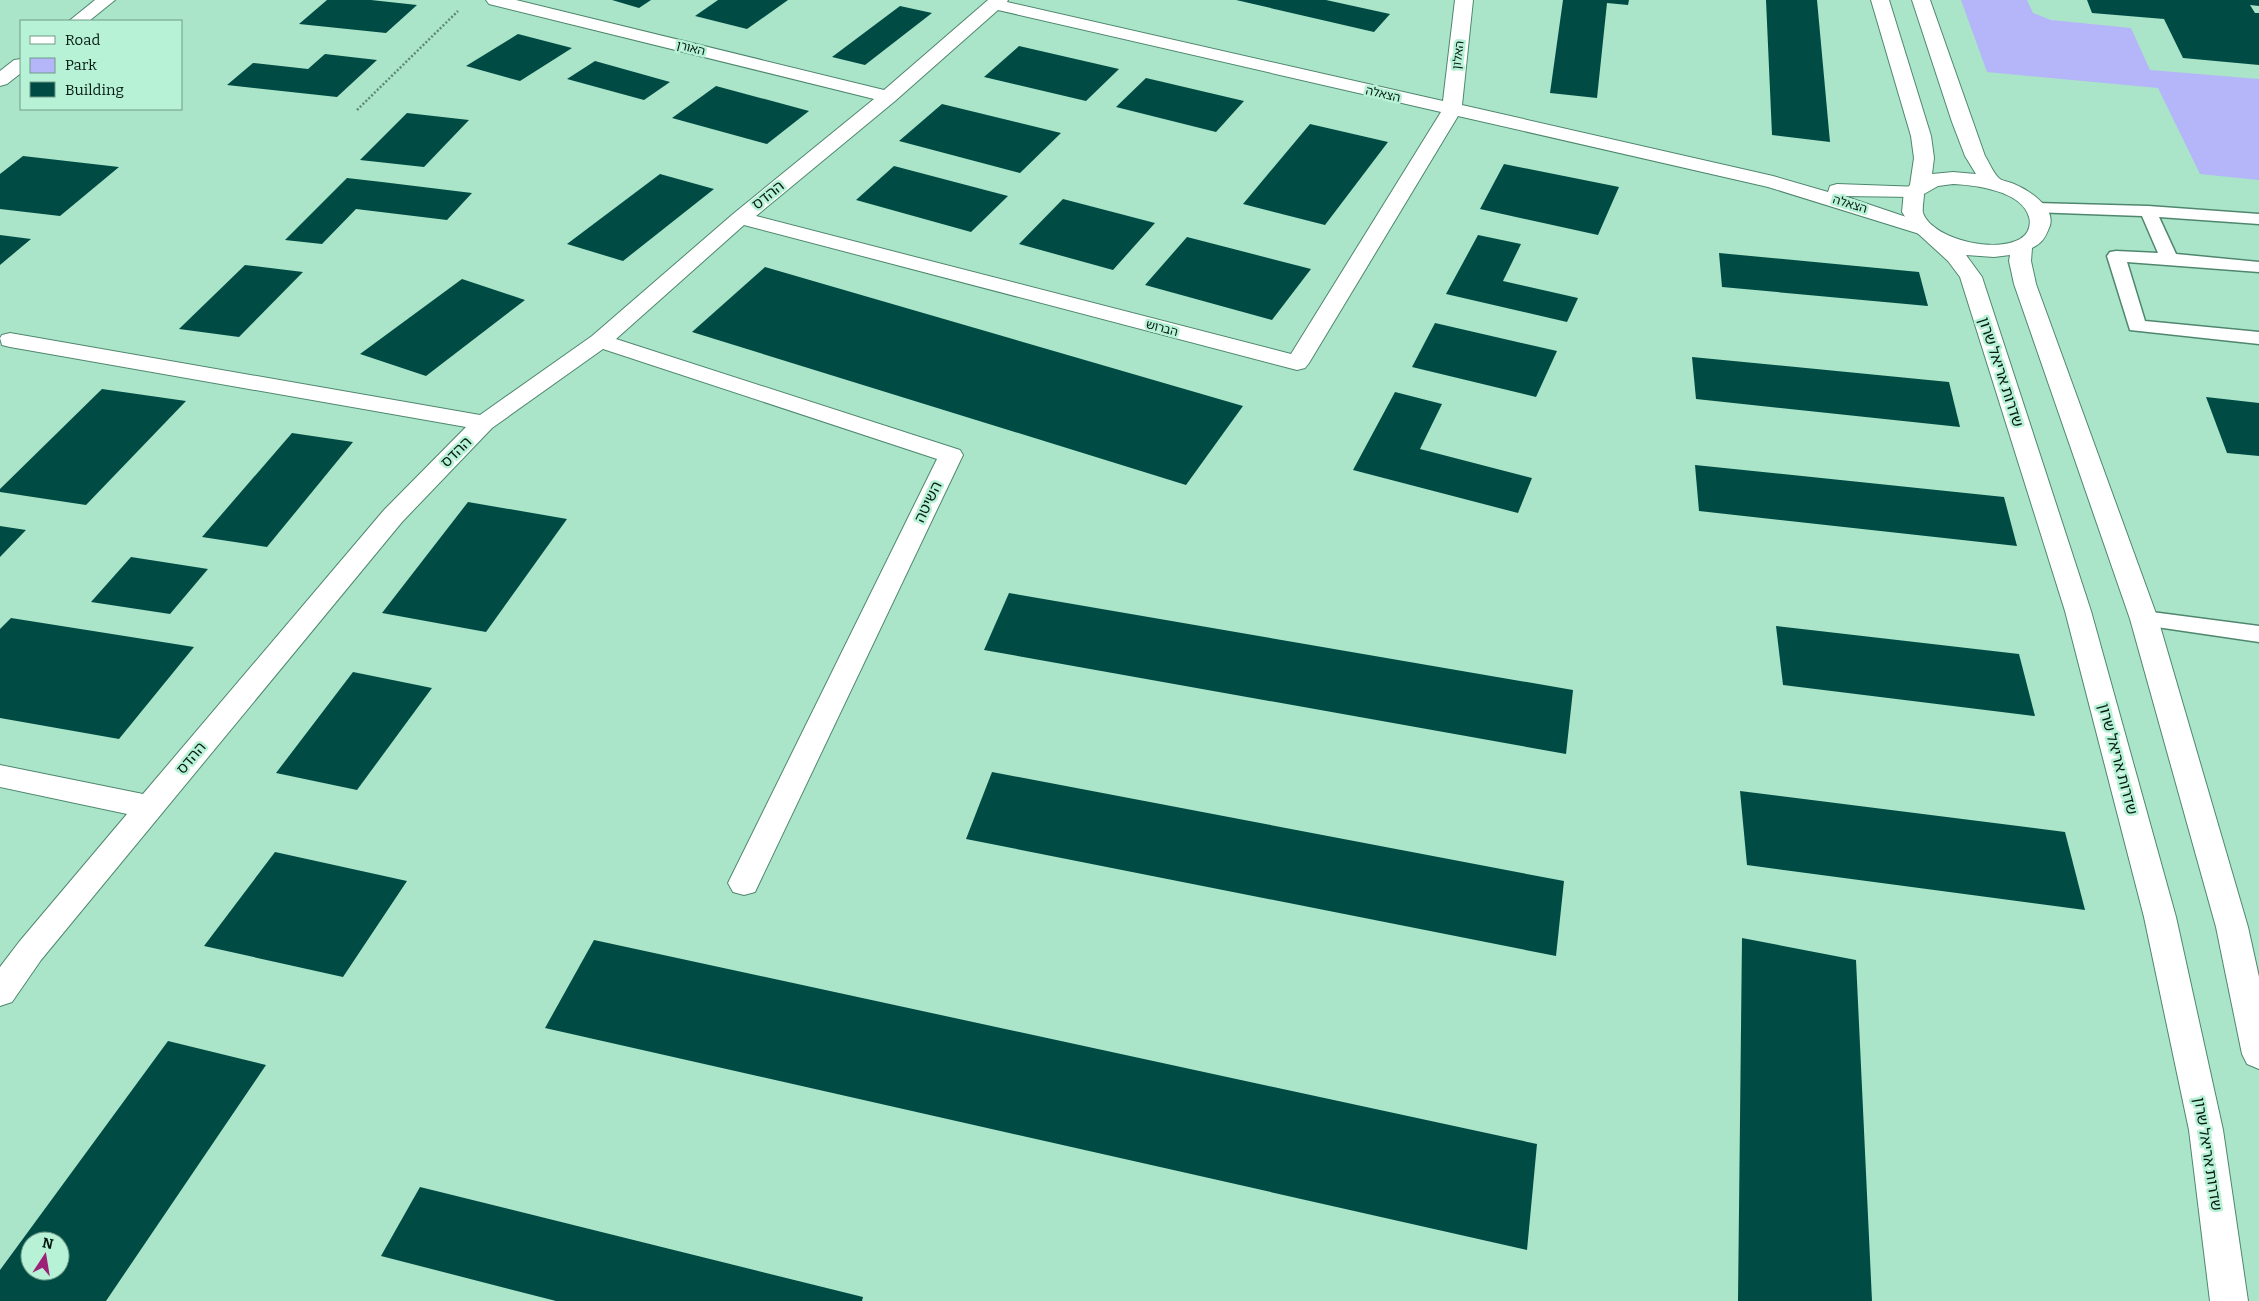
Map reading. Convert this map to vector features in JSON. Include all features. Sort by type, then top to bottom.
[{"type":"street","points":[[79,20],[106,0]]},
{"type":"street","name":"האורן","points":[[495,0],[888,97]]},
{"type":"street","name":"האלון","points":[[1452,109],[1464,0]]},
{"type":"street","points":[[1880,0],[1921,136],[1924,158],[1917,188],[1911,201],[1914,214],[1933,235]]},
{"type":"street","points":[[1921,0],[1962,122],[1977,160],[1992,183]]},
{"type":"street","name":"ההדס","points":[[0,992],[30,951],[392,516],[484,423],[600,341],[740,218],[888,97],[996,2]]},
{"type":"street","name":"הצאלה","points":[[996,2],[1773,182],[1865,208],[1959,247],[1983,250],[2008,250],[2022,246]]},
{"type":"street","points":[[0,80],[20,65]]},
{"type":"street","name":"הברוש","points":[[740,218],[1297,363],[1452,109]]},
{"type":"street","name":"הצאלה","points":[[1773,182],[1836,190],[1917,188],[1943,178],[1963,178],[1992,183],[2016,193],[2035,208]]},
{"type":"street","points":[[2035,208],[2040,218],[2040,230],[2033,240],[2022,246],[2020,261],[2025,284],[2144,618],[2232,927],[2259,1054]]},
{"type":"street","name":"שדרות אריאל שרון","points":[[1933,235],[1956,256],[1971,277],[2078,612],[2162,926],[2206,1130],[2229,1301]]},
{"type":"street","points":[[10,340],[484,423]]},
{"type":"street","name":"השיטה","points":[[600,341],[951,455],[744,883]]},
{"type":"street","points":[[0,776],[150,807]]},
{"type":"lane","points":[[2035,208],[2148,211],[2259,218]]},
{"type":"lane","points":[[2148,211],[2169,259]]},
{"type":"lane","points":[[2259,267],[2116,256],[2138,326],[2259,338]]},
{"type":"lane","points":[[2144,618],[2259,634]]},
{"type":"path","points":[[356,110],[463,7]]},
{"type":"green space","points":[[1961,0],[2027,0],[2033,13],[2051,20],[2131,28],[2150,70],[2259,79],[2259,180],[2200,174],[2158,88],[1987,72]]},
{"type":"building","points":[[327,0],[371,0],[417,5],[386,33],[299,24]]},
{"type":"building","points":[[612,0],[651,0],[639,8]]},
{"type":"building","points":[[718,0],[788,0],[747,29],[695,16]]},
{"type":"building","points":[[1236,0],[1326,0],[1390,14],[1374,32]]},
{"type":"building","points":[[1563,0],[1629,0],[1628,5],[1607,3],[1597,98],[1550,93]]},
{"type":"building","points":[[1766,0],[1817,0],[1830,142],[1772,135]]},
{"type":"building","points":[[2087,0],[2259,0],[2259,6],[2250,5],[2255,13],[2259,13],[2259,65],[2183,58],[2164,19],[2092,13]]},
{"type":"building","points":[[900,6],[932,13],[865,65],[832,57]]},
{"type":"building","points":[[518,34],[572,48],[520,81],[466,66]]},
{"type":"building","points":[[1019,46],[1119,69],[1086,101],[984,77]]},
{"type":"building","points":[[325,54],[377,60],[337,97],[227,85],[253,63],[308,69]]},
{"type":"building","points":[[595,61],[670,82],[644,100],[567,79]]},
{"type":"building","points":[[1146,78],[1244,101],[1216,132],[1116,107]]},
{"type":"building","points":[[716,86],[809,111],[767,144],[672,118]]},
{"type":"building","points":[[942,104],[1061,133],[1020,173],[899,141]]},
{"type":"building","points":[[407,113],[469,120],[424,167],[360,160]]},
{"type":"building","points":[[1310,124],[1388,142],[1325,225],[1243,204]]},
{"type":"building","points":[[23,156],[119,167],[60,216],[0,209],[0,174]]},
{"type":"building","points":[[1504,164],[1619,187],[1598,235],[1480,209]]},
{"type":"building","points":[[894,166],[1008,196],[971,232],[856,200]]},
{"type":"building","points":[[660,174],[714,189],[623,261],[567,244]]},
{"type":"building","points":[[347,178],[472,193],[447,220],[356,209],[322,244],[285,240]]},
{"type":"building","points":[[1063,199],[1155,223],[1113,270],[1019,244]]},
{"type":"building","points":[[0,235],[31,239],[0,265]]},
{"type":"building","points":[[1478,235],[1521,244],[1503,281],[1578,298],[1567,322],[1446,294]]},
{"type":"building","points":[[1187,237],[1311,269],[1272,320],[1145,285]]},
{"type":"building","points":[[1719,253],[1919,272],[1928,306],[1722,287]]},
{"type":"building","points":[[245,265],[303,272],[239,337],[179,329]]},
{"type":"building","points":[[765,267],[1243,406],[1186,485],[692,332]]},
{"type":"building","points":[[462,279],[525,300],[426,376],[360,354]]},
{"type":"building","points":[[1435,323],[1557,351],[1536,397],[1412,367]]},
{"type":"building","points":[[1692,357],[1949,382],[1960,427],[1696,399]]},
{"type":"building","points":[[102,389],[186,401],[86,505],[0,492],[0,489]]},
{"type":"building","points":[[1395,392],[1442,404],[1420,449],[1532,478],[1518,513],[1353,470]]},
{"type":"building","points":[[2206,397],[2259,403],[2259,456],[2227,453]]},
{"type":"building","points":[[292,433],[353,442],[267,547],[202,537]]},
{"type":"building","points":[[1695,465],[2004,497],[2017,546],[1699,511]]},
{"type":"building","points":[[468,502],[567,519],[486,632],[382,613]]},
{"type":"building","points":[[0,526],[26,530],[0,557]]},
{"type":"building","points":[[131,557],[208,569],[170,614],[91,602]]},
{"type":"building","points":[[1009,593],[1573,690],[1566,754],[984,650]]},
{"type":"building","points":[[11,618],[194,647],[119,739],[0,718],[0,629]]},
{"type":"building","points":[[1776,626],[2019,654],[2035,716],[1783,685]]},
{"type":"building","points":[[353,672],[432,688],[357,790],[276,773]]},
{"type":"building","points":[[992,772],[1564,881],[1556,956],[966,839]]},
{"type":"building","points":[[1740,791],[2065,832],[2085,910],[1747,865]]},
{"type":"building","points":[[275,852],[407,881],[343,977],[204,946]]},
{"type":"building","points":[[1742,938],[1856,960],[1872,1301],[1738,1301]]},
{"type":"building","points":[[594,940],[1537,1144],[1527,1250],[545,1028]]},
{"type":"building","points":[[168,1041],[266,1065],[106,1301],[0,1301],[0,1270],[20,1243],[20,1281],[70,1281],[70,1231],[29,1231]]},
{"type":"building","points":[[420,1187],[863,1297],[862,1301],[556,1301],[381,1256]]}]
